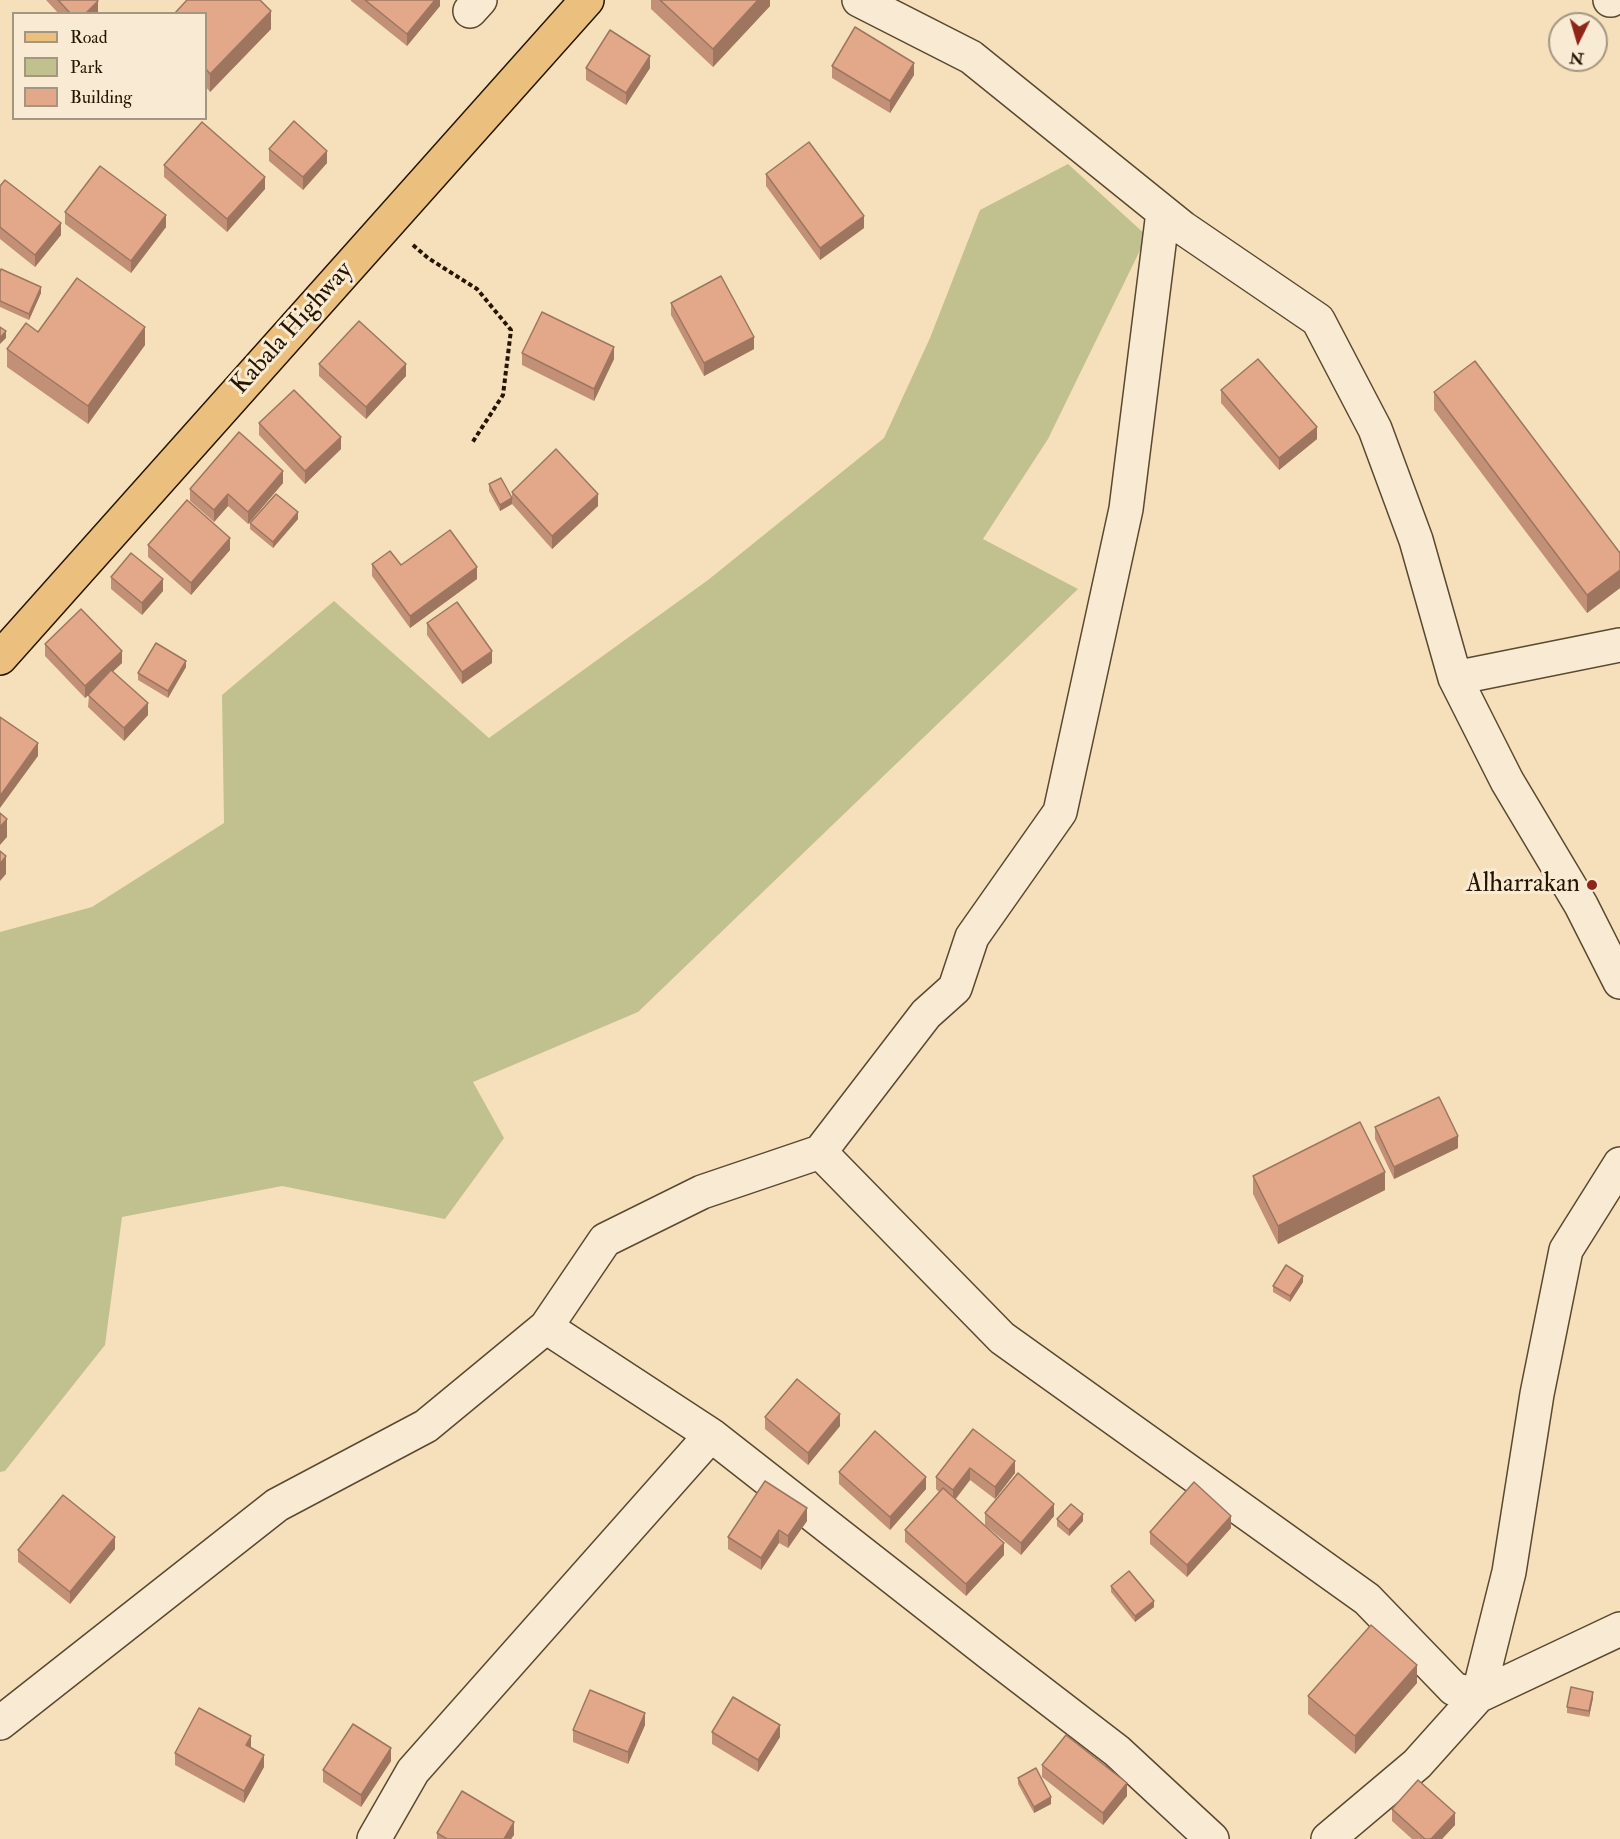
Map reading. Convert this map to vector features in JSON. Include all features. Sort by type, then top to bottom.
[{"type":"main road","name":"Kabala Highway","points":[[0,658],[587,0]]},
{"type":"street","points":[[859,0],[971,57],[1163,212],[1318,320],[1375,429],[1416,540],[1455,678],[1507,781],[1581,905],[1620,982]]},
{"type":"street","points":[[0,1723],[277,1505],[426,1426],[546,1327],[605,1240],[702,1192],[820,1152],[926,1014],[955,988],[972,937],[1060,812],[1125,509],[1163,212]]},
{"type":"street","points":[[1455,678],[1620,645]]},
{"type":"street","points":[[820,1152],[1002,1338],[1367,1599],[1454,1689],[1478,1696]]},
{"type":"street","points":[[1478,1696],[1509,1572],[1537,1394],[1566,1250],[1620,1164]]},
{"type":"street","points":[[546,1327],[711,1435],[1118,1751],[1212,1839]]},
{"type":"street","points":[[375,1839],[413,1772],[711,1435]]},
{"type":"street","points":[[1328,1839],[1418,1764],[1478,1696],[1620,1629]]},
{"type":"path","points":[[388,222],[428,258],[477,289],[511,330],[504,395],[472,443]]},
{"type":"green space","points":[[1068,164],[1147,236],[1048,439],[983,539],[1078,589],[638,1012],[473,1082],[504,1138],[445,1219],[282,1186],[122,1217],[105,1345],[5,1471],[0,1472],[0,932],[92,907],[224,823],[222,695],[334,601],[489,738],[708,580],[884,438],[930,338],[980,210]]},
{"type":"building","points":[[58,0],[98,1],[87,12],[69,12]]},
{"type":"building","points":[[187,0],[260,0],[271,11],[210,74],[207,70],[207,12],[176,12]]},
{"type":"building","points":[[365,0],[435,0],[407,34]]},
{"type":"building","points":[[660,0],[758,0],[713,49]]},
{"type":"building","points":[[855,27],[914,63],[890,101],[832,66]]},
{"type":"building","points":[[610,30],[650,56],[626,93],[586,68]]},
{"type":"building","points":[[294,121],[327,151],[303,177],[269,149]]},
{"type":"building","points":[[202,122],[265,177],[227,219],[164,165]]},
{"type":"building","points":[[809,142],[864,216],[820,248],[766,174]]},
{"type":"building","points":[[100,166],[166,215],[131,261],[65,212]]},
{"type":"building","points":[[5,180],[61,223],[35,255],[0,227],[0,186]]},
{"type":"building","points":[[1,269],[41,287],[29,314],[0,301]]},
{"type":"building","points":[[721,276],[754,337],[704,363],[671,303]]},
{"type":"building","points":[[77,278],[145,327],[88,406],[7,349],[26,323],[38,332]]},
{"type":"building","points":[[542,312],[614,347],[594,389],[522,353]]},
{"type":"building","points":[[359,321],[406,364],[366,407],[319,364]]},
{"type":"building","points":[[0,327],[6,331],[0,338]]},
{"type":"building","points":[[1258,359],[1317,427],[1279,458],[1221,390]]},
{"type":"building","points":[[1475,361],[1620,553],[1620,570],[1587,595],[1434,392]]},
{"type":"building","points":[[294,390],[341,437],[305,471],[259,423]]},
{"type":"building","points":[[239,432],[283,471],[248,512],[228,494],[214,510],[190,489]]},
{"type":"building","points":[[556,449],[598,494],[552,536],[512,492]]},
{"type":"building","points":[[501,478],[512,498],[500,505],[489,484]]},
{"type":"building","points":[[276,494],[298,512],[273,542],[250,523]]},
{"type":"building","points":[[187,500],[230,538],[191,583],[148,545]]},
{"type":"building","points":[[450,530],[477,567],[410,616],[372,564],[390,551],[401,565]]},
{"type":"building","points":[[131,553],[163,579],[142,603],[111,577]]},
{"type":"building","points":[[457,602],[492,651],[462,672],[427,623]]},
{"type":"building","points":[[81,609],[122,651],[85,686],[45,644]]},
{"type":"building","points":[[156,643],[186,661],[168,691],[138,673]]},
{"type":"building","points":[[111,670],[148,703],[124,728],[88,695]]},
{"type":"building","points":[[0,717],[38,743],[0,796]]},
{"type":"building","points":[[0,813],[7,819],[0,827]]},
{"type":"building","points":[[0,851],[6,856],[0,864]]},
{"type":"building","points":[[1439,1097],[1458,1136],[1394,1167],[1375,1127]]},
{"type":"building","points":[[1360,1122],[1385,1172],[1278,1226],[1253,1176]]},
{"type":"building","points":[[1286,1265],[1303,1276],[1290,1296],[1273,1286]]},
{"type":"building","points":[[797,1379],[840,1414],[808,1453],[765,1417]]},
{"type":"building","points":[[973,1429],[1015,1461],[995,1487],[970,1468],[953,1490],[936,1477]]},
{"type":"building","points":[[875,1431],[926,1477],[890,1517],[839,1472]]},
{"type":"building","points":[[1018,1473],[1054,1504],[1021,1543],[985,1513]]},
{"type":"building","points":[[765,1481],[807,1508],[788,1536],[779,1530],[761,1558],[728,1537]]},
{"type":"building","points":[[1194,1482],[1231,1516],[1187,1565],[1150,1532]]},
{"type":"building","points":[[943,1488],[1004,1543],[966,1584],[905,1530]]},
{"type":"building","points":[[63,1495],[115,1537],[70,1592],[18,1550]]},
{"type":"building","points":[[1071,1504],[1083,1514],[1069,1530],[1057,1519]]},
{"type":"building","points":[[1129,1571],[1154,1601],[1135,1616],[1111,1586]]},
{"type":"building","points":[[1371,1625],[1417,1665],[1355,1736],[1308,1696]]},
{"type":"building","points":[[1571,1687],[1593,1692],[1589,1711],[1567,1707]]},
{"type":"building","points":[[590,1690],[645,1713],[628,1752],[573,1730]]},
{"type":"building","points":[[733,1697],[780,1725],[758,1760],[712,1732]]},
{"type":"building","points":[[199,1708],[251,1736],[246,1745],[264,1755],[244,1791],[175,1753]]},
{"type":"building","points":[[353,1724],[391,1748],[361,1795],[323,1770]]},
{"type":"building","points":[[1066,1735],[1127,1783],[1103,1813],[1042,1765]]},
{"type":"building","points":[[1036,1768],[1051,1797],[1034,1807],[1018,1778]]},
{"type":"building","points":[[1418,1780],[1455,1813],[1431,1839],[1425,1839],[1392,1809]]},
{"type":"building","points":[[462,1791],[514,1822],[504,1839],[447,1839],[437,1833]]},
{"type":"place","name":"Alharrakan","points":[[1592,885]]}]
